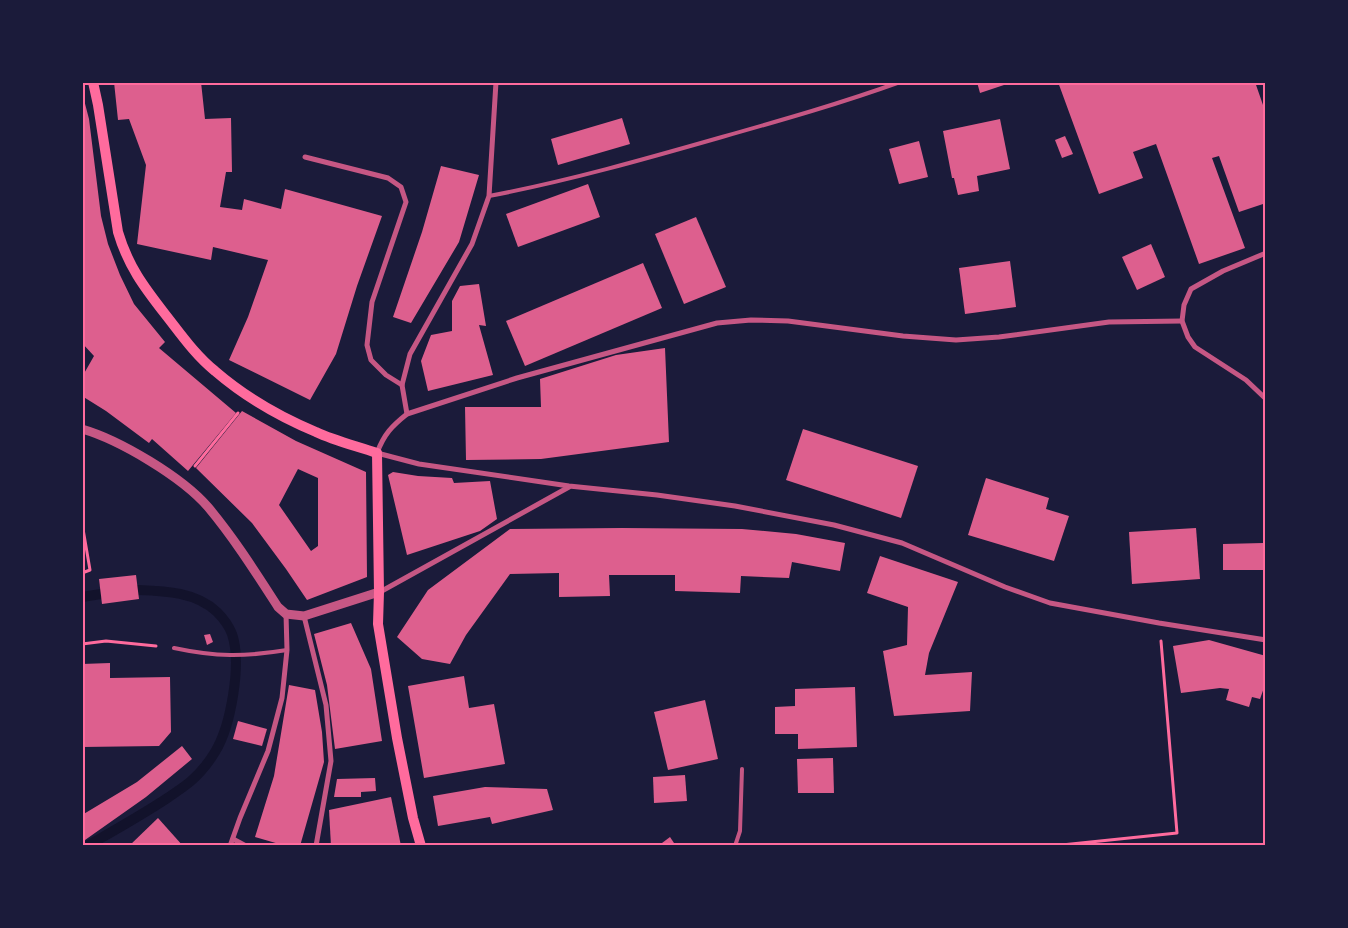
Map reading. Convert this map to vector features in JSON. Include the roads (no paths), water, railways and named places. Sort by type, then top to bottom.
[{"type":"main road","points":[[93,82],[118,232],[123,250],[143,286],[194,350],[214,371],[235,387],[270,409],[316,432],[377,453],[378,624],[406,783],[420,846]]},
{"type":"street","points":[[407,414],[402,384],[410,354],[472,244],[489,196],[496,82]]},
{"type":"street","points":[[305,157],[388,178],[401,187],[406,202],[372,302],[367,345],[371,360],[386,375],[402,384]]},
{"type":"street","points":[[1266,253],[1223,271],[1191,289],[1184,305],[1182,322],[1188,338],[1195,347],[1246,380],[1266,398]]},
{"type":"street","points":[[1182,322],[1109,322],[999,337],[956,340],[903,336],[788,321],[751,320],[717,323],[517,378],[407,414],[382,438],[377,453],[419,464],[569,486],[735,506],[834,525],[902,543],[1005,587],[1050,603],[1266,640]]},
{"type":"street","points":[[82,429],[95,432],[145,459],[177,480],[206,505],[232,538],[278,607],[286,614],[304,616],[379,592],[569,486]]},
{"type":"street","points":[[230,846],[268,751],[282,698],[287,650],[286,614]]},
{"type":"street","points":[[304,616],[326,705],[331,761],[316,846]]},
{"type":"street","points":[[233,839],[246,846]]},
{"type":"lane","points":[[489,196],[540,186],[650,158],[852,100],[900,82]]},
{"type":"lane","points":[[174,648],[218,655],[246,655],[287,650]]},
{"type":"lane","points":[[735,846],[740,831],[742,769]]},
{"type":"waterway","points":[[87,846],[159,804],[194,778],[207,764],[221,741],[230,711],[236,661],[232,634],[224,619],[209,605],[200,600],[169,592],[138,590]]},
{"type":"waterway","points":[[82,597],[101,594]]}]
